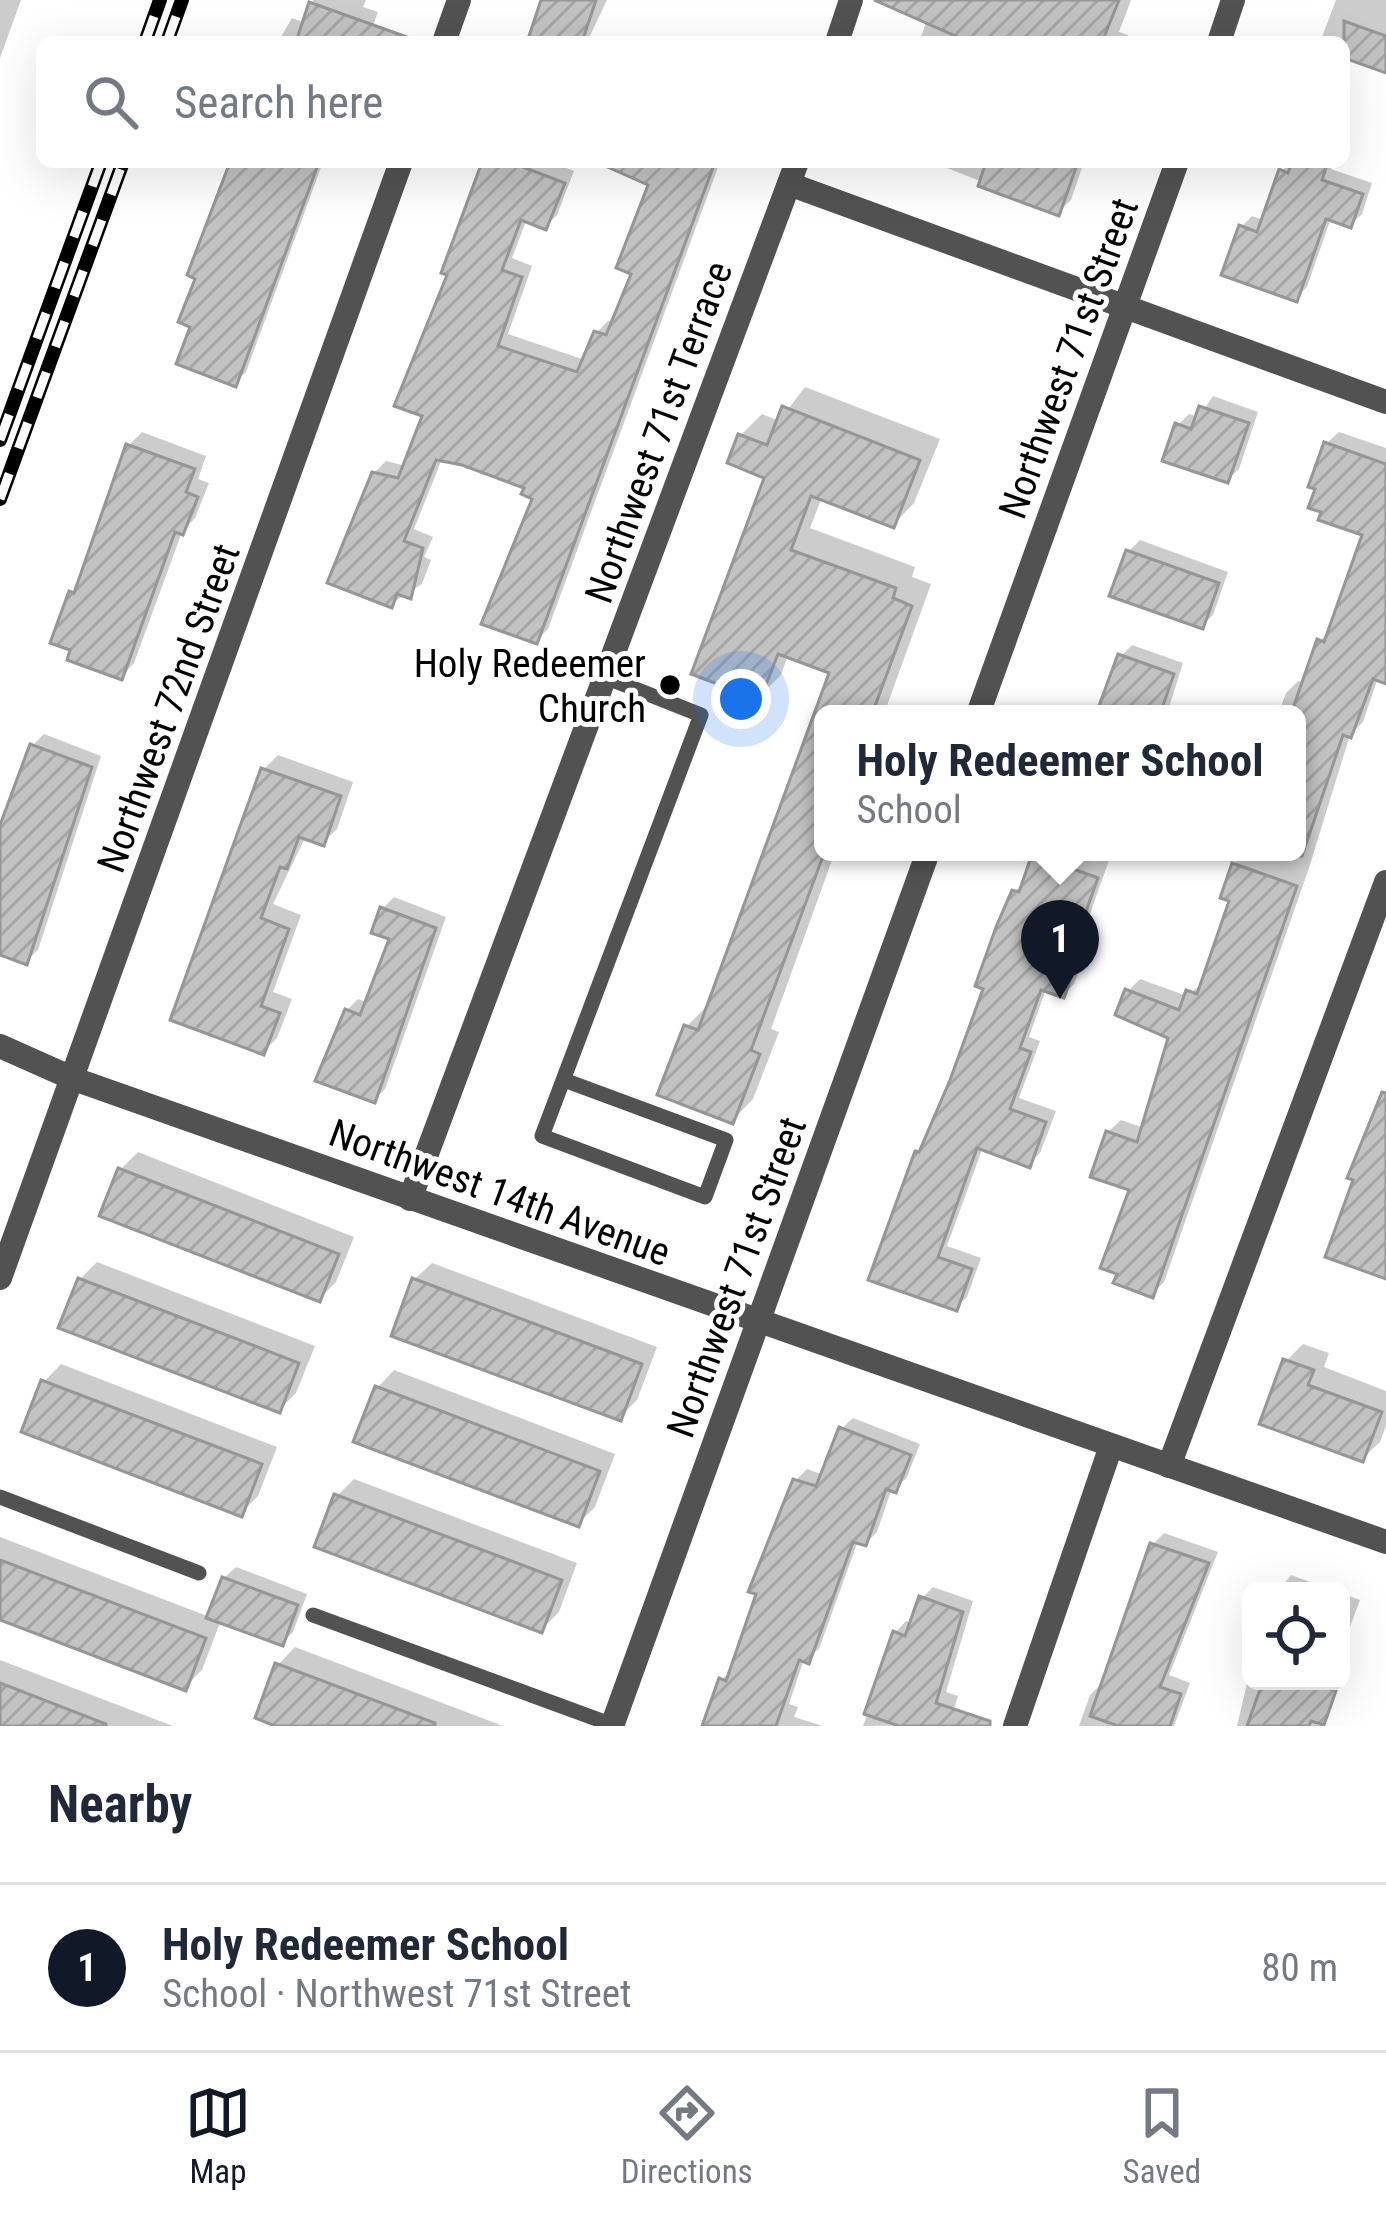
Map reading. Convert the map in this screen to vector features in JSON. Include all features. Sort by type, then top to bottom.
[{"type":"street","points":[[446,36],[459,0]]},
{"type":"street","points":[[839,36],[851,0]]},
{"type":"street","points":[[1221,36],[1233,0]]},
{"type":"street","name":"Northwest 72nd Street","points":[[0,1278],[399,168]]},
{"type":"street","name":"Northwest 71st Street","points":[[981,705],[1175,168]]},
{"type":"street","points":[[793,173],[1386,402]]},
{"type":"street","name":"Northwest 71st Terrace","points":[[410,1199],[793,173]]},
{"type":"street","name":"Northwest 71st Street","points":[[612,1725],[925,861]]},
{"type":"street","points":[[1169,1466],[1386,882]]},
{"type":"street","name":"Northwest 14th Avenue","points":[[0,1046],[74,1079],[1386,1543]]},
{"type":"street","points":[[1015,1726],[1111,1446]]},
{"type":"lane","points":[[564,1080],[726,1140],[705,1197],[542,1136],[701,716],[605,677]]},
{"type":"lane","points":[[0,1497],[199,1573]]},
{"type":"lane","points":[[313,1615],[612,1725]]},
{"type":"building","points":[[541,0],[596,0],[584,36],[529,36]]},
{"type":"building","points":[[874,0],[1119,0],[1104,36],[955,36]]},
{"type":"building","points":[[309,2],[404,36],[298,36]]},
{"type":"building","points":[[1344,21],[1386,36],[1386,73],[1350,60],[1350,36],[1344,36]]},
{"type":"building","points":[[228,168],[317,168],[236,387],[176,364],[190,327],[178,322],[195,279],[187,275]]},
{"type":"building","points":[[480,168],[526,168],[565,183],[546,230],[521,220],[502,270],[522,277],[498,346],[577,372],[594,331],[606,335],[631,274],[616,268],[648,185],[610,168],[713,168],[537,644],[481,624],[532,499],[521,494],[524,488],[462,465],[436,460],[404,541],[423,548],[411,599],[397,594],[392,608],[327,583],[372,472],[398,478],[422,416],[394,406],[447,275],[441,273]]},
{"type":"building","points":[[984,168],[1076,168],[1059,216],[978,186]]},
{"type":"building","points":[[1290,168],[1326,168],[1322,180],[1363,194],[1351,228],[1326,219],[1297,302],[1221,275],[1239,225],[1257,232],[1279,169],[1288,173]]},
{"type":"building","points":[[782,406],[920,460],[894,528],[811,496],[791,550],[896,588],[893,598],[912,606],[875,705],[817,705],[829,673],[778,654],[760,700],[691,674],[764,478],[727,463],[738,434],[767,445]]},
{"type":"building","points":[[1199,406],[1249,423],[1228,483],[1162,461],[1175,423],[1191,429]]},
{"type":"building","points":[[1324,442],[1386,464],[1386,684],[1373,679],[1351,738],[1343,735],[1306,844],[1306,705],[1294,705],[1317,639],[1324,642],[1362,535],[1318,520],[1321,512],[1308,508],[1315,489],[1308,487]]},
{"type":"building","points":[[126,444],[195,469],[186,492],[198,497],[183,535],[175,532],[122,680],[67,660],[70,650],[50,643],[69,591],[74,593]]},
{"type":"building","points":[[1126,550],[1219,583],[1203,629],[1109,596]]},
{"type":"building","points":[[1118,654],[1174,674],[1163,705],[1099,705]]},
{"type":"building","points":[[814,714],[814,861],[821,861],[751,1050],[760,1054],[733,1124],[657,1095],[684,1025],[698,1030]]},
{"type":"building","points":[[30,744],[92,767],[27,965],[0,955],[0,825]]},
{"type":"building","points":[[261,768],[341,796],[324,846],[299,837],[287,869],[280,867],[261,918],[289,929],[261,1006],[280,1013],[264,1055],[170,1020]]},
{"type":"building","points":[[1030,861],[1051,861],[1098,878],[1067,964],[1075,967],[1064,998],[1041,990],[1020,1048],[1031,1052],[1010,1109],[1046,1122],[1030,1168],[977,1148],[938,1257],[972,1269],[957,1311],[868,1280],[915,1151],[919,1152],[950,1080],[983,989],[975,986],[996,927],[1012,890],[1019,892]]},
{"type":"building","points":[[1232,863],[1297,886],[1153,1298],[1113,1283],[1117,1274],[1100,1268],[1129,1190],[1090,1177],[1106,1131],[1137,1142],[1168,1038],[1115,1015],[1125,989],[1179,1010],[1186,990],[1197,994],[1229,901],[1220,898]]},
{"type":"building","points":[[380,907],[436,928],[375,1103],[315,1081],[345,1009],[360,1015],[389,939],[371,933]]},
{"type":"building","points":[[1382,1092],[1386,1093],[1386,1279],[1325,1257],[1353,1180],[1347,1178]]},
{"type":"building","points":[[118,1168],[339,1254],[320,1302],[99,1216]]},
{"type":"building","points":[[78,1278],[299,1363],[280,1413],[58,1328]]},
{"type":"building","points":[[412,1278],[642,1364],[621,1421],[391,1336]]},
{"type":"building","points":[[1283,1359],[1314,1370],[1308,1385],[1382,1412],[1363,1462],[1259,1424]]},
{"type":"building","points":[[41,1380],[262,1464],[242,1517],[21,1432]]},
{"type":"building","points":[[375,1386],[600,1471],[579,1527],[353,1442]]},
{"type":"building","points":[[839,1427],[911,1455],[896,1493],[886,1489],[866,1546],[853,1542],[809,1664],[799,1660],[776,1726],[702,1726],[719,1678],[726,1681],[756,1594],[748,1592],[793,1479],[816,1486]]},
{"type":"building","points":[[334,1494],[562,1580],[542,1633],[314,1547]]},
{"type":"building","points":[[1150,1543],[1209,1563],[1160,1687],[1181,1694],[1170,1726],[1118,1726],[1090,1716]]},
{"type":"building","points":[[0,1560],[206,1638],[186,1691],[0,1620]]},
{"type":"building","points":[[222,1577],[298,1605],[283,1646],[206,1618]]},
{"type":"building","points":[[919,1596],[963,1612],[936,1703],[990,1721],[990,1726],[899,1726],[864,1714],[893,1631],[905,1636]]},
{"type":"building","points":[[275,1663],[435,1726],[275,1726],[255,1718]]},
{"type":"building","points":[[0,1683],[106,1724],[106,1726],[0,1726]]},
{"type":"building","points":[[1260,1690],[1336,1691],[1324,1725],[1311,1721],[1309,1726],[1247,1726]]},
{"type":"railway","points":[[147,36],[160,0]]},
{"type":"railway","points":[[169,36],[182,0]]},
{"type":"railway","points":[[0,440],[99,168]]},
{"type":"railway","points":[[0,499],[121,168]]},
{"type":"place","name":"Holy Redeemer Church","points":[[670,685]]},
{"type":"place","name":"Holy Redeemer School","points":[[1060,999]]}]
